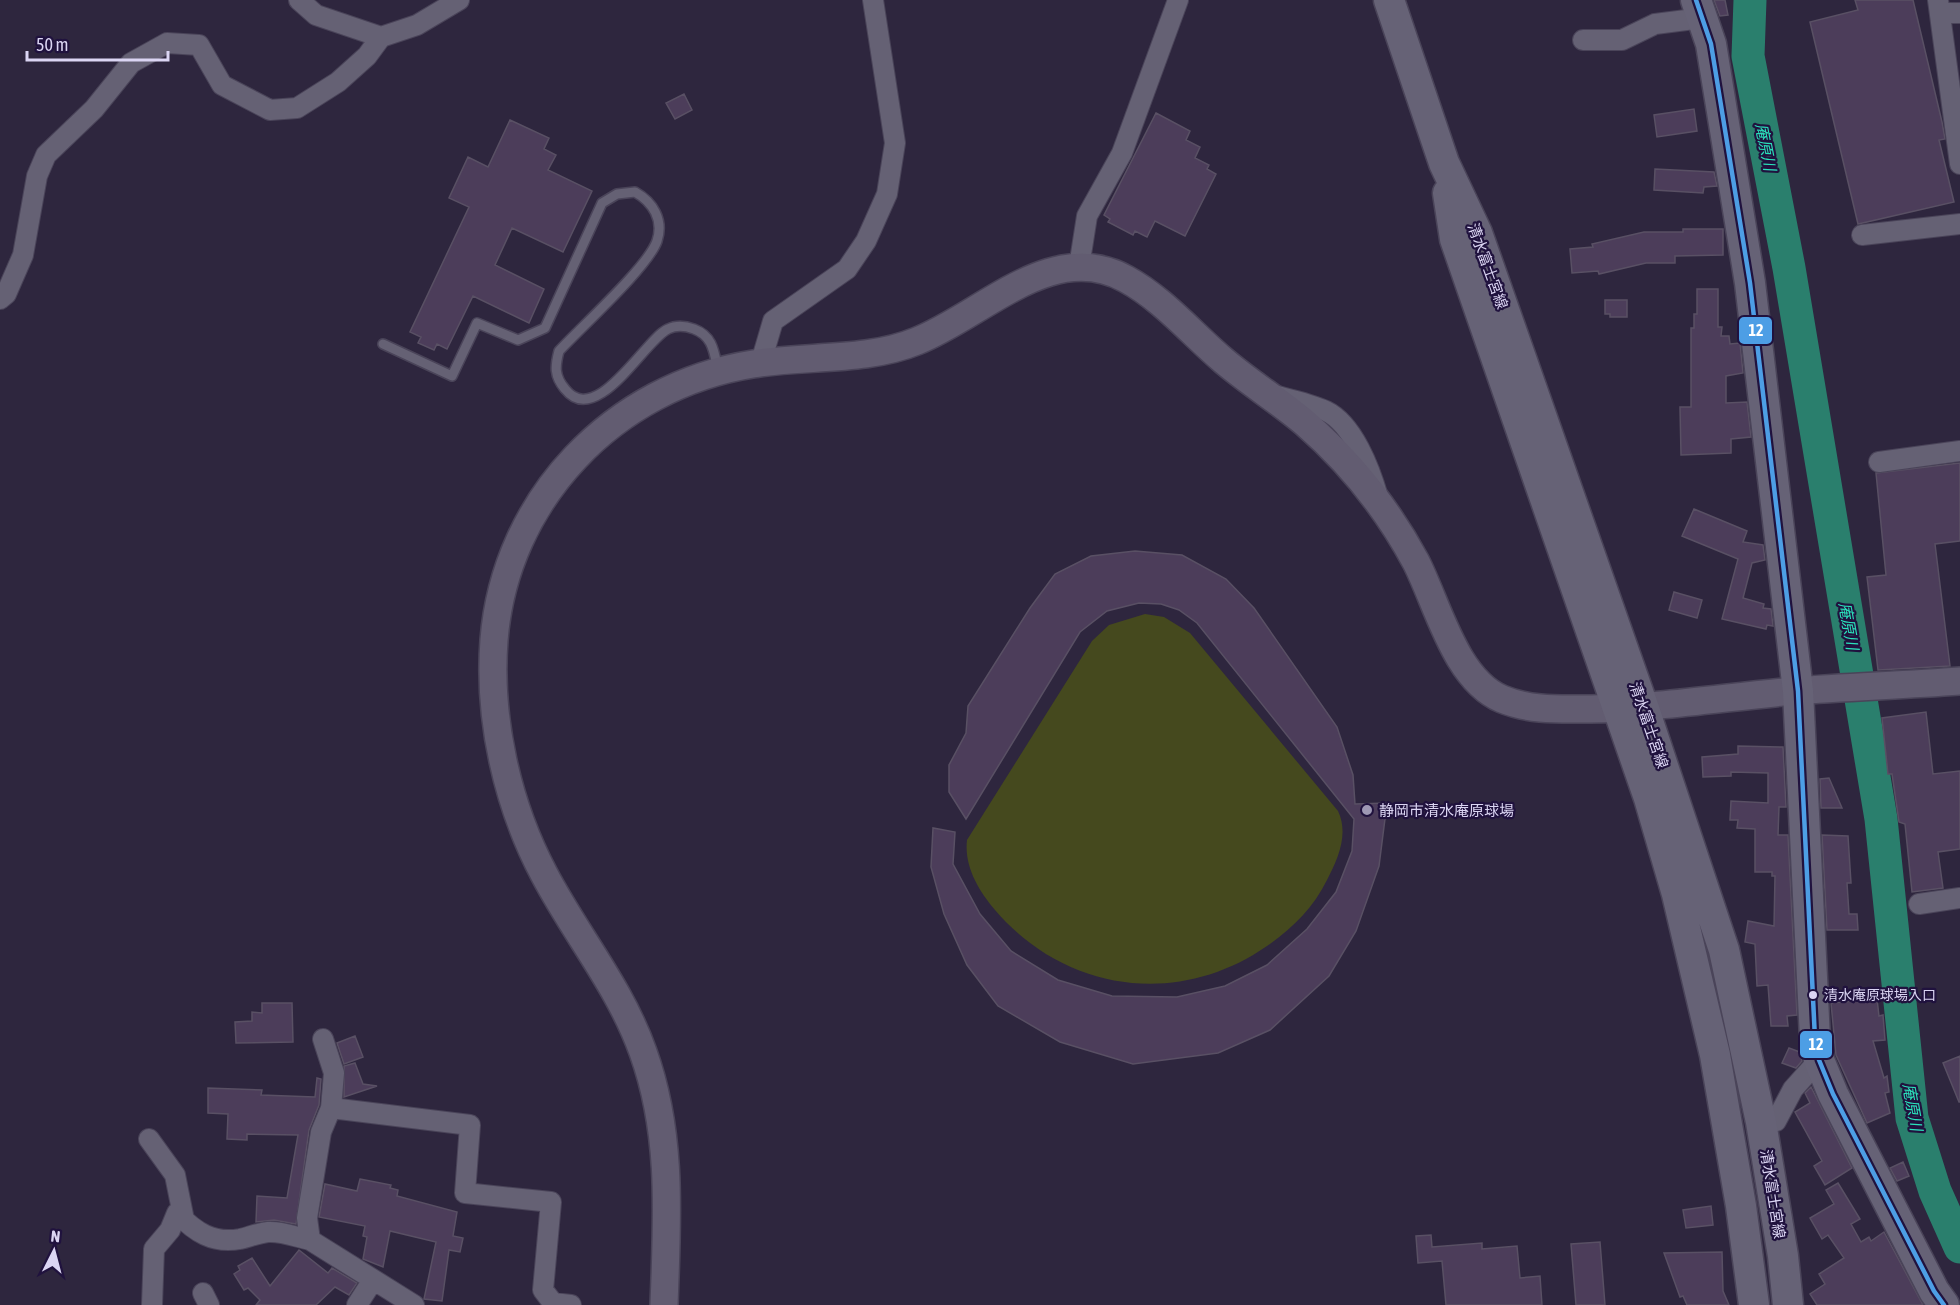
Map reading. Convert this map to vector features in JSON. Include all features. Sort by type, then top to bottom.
[{"type":"main road","name":"清水富士宮線","points":[[1389,0],[1444,163],[1455,239],[1630,707],[1724,950],[1761,1122],[1781,1244],[1788,1305]]},
{"type":"main road","points":[[1699,9],[1711,44],[1750,283],[1798,691],[1815,1039],[1819,1060],[1833,1095],[1934,1291],[1944,1305]]},
{"type":"main road","name":"清水富士宮線","points":[[1630,707],[1649,798],[1698,978],[1729,1132],[1754,1305]]},
{"type":"street","points":[[299,0],[316,15],[381,37]]},
{"type":"street","points":[[0,299],[10,286],[23,255],[37,176],[46,155],[94,109],[131,63],[167,43],[199,45],[222,85],[270,110],[297,108],[338,82],[366,57],[381,37],[417,25],[459,0]]},
{"type":"street","points":[[761,362],[773,321],[847,269],[866,241],[887,194],[894,143],[873,0]]},
{"type":"street","points":[[1079,267],[1087,216],[1122,153],[1178,0]]},
{"type":"street","points":[[1960,13],[1939,6],[1960,164]]},
{"type":"street","points":[[1583,40],[1622,40],[1655,24],[1699,9]]},
{"type":"street","points":[[1862,235],[1960,224]]},
{"type":"street","points":[[664,1305],[668,1183],[660,1116],[652,1081],[623,1002],[546,877],[516,806],[504,769],[498,731],[494,642],[500,597],[511,559],[527,522],[558,474],[577,453],[622,416],[676,385],[718,370],[761,362],[872,353],[911,344],[959,322],[1029,278],[1056,269],[1101,268],[1127,279],[1152,297],[1227,363],[1337,453],[1378,499],[1419,567],[1465,667],[1488,691],[1500,698],[1539,709],[1630,707],[1798,691],[1960,681]]},
{"type":"street","points":[[1879,462],[1960,451]]},
{"type":"street","points":[[1919,904],[1960,898]]},
{"type":"street","points":[[310,1240],[307,1218],[319,1143],[331,1108],[334,1073],[323,1039]]},
{"type":"street","points":[[1761,1122],[1776,1121],[1793,1089],[1819,1060]]},
{"type":"street","points":[[331,1108],[470,1125],[465,1193],[551,1202],[543,1290],[553,1303],[571,1305]]},
{"type":"street","points":[[149,1139],[175,1174],[183,1215],[177,1213]]},
{"type":"street","points":[[177,1213],[201,1235],[219,1240],[239,1239],[267,1232],[280,1232],[310,1240],[414,1305]]},
{"type":"street","points":[[152,1305],[154,1249],[170,1230],[177,1213]]},
{"type":"street","points":[[357,1305],[373,1280]]},
{"type":"lane","points":[[383,344],[452,376],[477,323],[518,340],[545,328],[602,203],[617,194],[635,192],[654,207],[659,223],[657,242],[643,263],[559,351],[555,366],[558,380],[567,392],[581,398],[600,395],[667,329],[686,326],[702,332],[712,344],[718,370]]},
{"type":"green space","points":[[1145,614],[1164,617],[1190,633],[1338,811],[1342,829],[1341,846],[1331,872],[1309,908],[1285,932],[1267,946],[1233,966],[1197,978],[1160,983],[1124,982],[1088,974],[1055,959],[1023,938],[995,910],[983,894],[970,868],[967,850],[967,840],[1092,641],[1109,625]]},
{"type":"building","points":[[1714,0],[1725,0],[1728,15],[1720,16]]},
{"type":"building","points":[[1855,0],[1913,0],[1942,122],[1945,139],[1939,140],[1954,202],[1858,224],[1810,22],[1858,10]]},
{"type":"building","points":[[684,94],[692,110],[675,119],[666,103]]},
{"type":"building","points":[[1694,109],[1697,131],[1657,137],[1654,115]]},
{"type":"building","points":[[1156,113],[1190,131],[1186,140],[1200,147],[1195,158],[1209,165],[1207,169],[1216,174],[1185,236],[1155,221],[1147,237],[1135,231],[1133,235],[1108,222],[1110,219],[1104,215]]},
{"type":"building","points":[[510,120],[549,138],[544,149],[556,155],[548,170],[592,191],[563,252],[512,228],[495,265],[544,289],[529,323],[473,296],[447,349],[437,344],[434,350],[418,343],[421,337],[410,332],[469,207],[449,198],[468,157],[488,167]]},
{"type":"building","points":[[1655,169],[1714,172],[1717,186],[1704,187],[1703,193],[1654,190]]},
{"type":"building","points":[[1683,229],[1723,229],[1723,255],[1675,256],[1675,263],[1646,263],[1599,274],[1598,271],[1572,273],[1570,249],[1593,247],[1592,244],[1644,232],[1683,232]]},
{"type":"building","points":[[1697,289],[1718,289],[1718,327],[1722,327],[1721,336],[1729,336],[1730,344],[1740,343],[1743,373],[1726,376],[1726,403],[1747,402],[1751,437],[1731,439],[1731,453],[1681,455],[1680,407],[1691,407],[1691,328],[1694,328],[1694,314],[1697,314]]},
{"type":"building","points":[[1605,300],[1627,300],[1627,317],[1610,317],[1610,314],[1605,314]]},
{"type":"building","points":[[1960,463],[1960,541],[1935,544],[1950,666],[1878,670],[1867,577],[1886,575],[1876,473]]},
{"type":"building","points":[[1694,509],[1747,531],[1743,542],[1763,545],[1765,560],[1752,563],[1743,598],[1764,604],[1763,608],[1771,609],[1773,626],[1767,625],[1766,629],[1722,619],[1738,559],[1682,536]]},
{"type":"building","name":"静岡市清水庵原球場","points":[[1135,551],[1182,555],[1226,579],[1254,608],[1337,727],[1353,775],[1355,804],[1387,803],[1379,866],[1356,931],[1329,976],[1270,1030],[1218,1053],[1133,1064],[1060,1042],[998,1006],[967,965],[944,914],[931,867],[933,828],[955,832],[953,864],[980,914],[1011,951],[1058,980],[1112,996],[1177,997],[1225,986],[1267,965],[1307,929],[1336,892],[1352,851],[1354,819],[1197,623],[1179,610],[1161,604],[1139,603],[1107,611],[1080,632],[966,819],[949,792],[949,765],[966,733],[968,706],[1030,608],[1055,574],[1091,556]]},
{"type":"building","points":[[1674,592],[1702,600],[1697,618],[1669,610]]},
{"type":"building","points":[[1926,712],[1933,774],[1960,771],[1960,849],[1938,852],[1943,888],[1912,892],[1905,824],[1899,822],[1892,774],[1888,774],[1882,718]]},
{"type":"building","points":[[1738,746],[1783,747],[1786,807],[1779,807],[1778,835],[1788,835],[1797,1015],[1787,1016],[1788,1026],[1771,1026],[1768,985],[1757,986],[1755,944],[1745,942],[1748,921],[1774,926],[1775,876],[1772,876],[1772,872],[1755,872],[1755,829],[1737,828],[1738,820],[1730,820],[1731,801],[1768,803],[1768,773],[1731,772],[1731,776],[1703,777],[1702,757],[1738,754]]},
{"type":"building","points":[[1829,778],[1842,808],[1821,808],[1820,779]]},
{"type":"building","points":[[1822,835],[1848,836],[1851,883],[1847,883],[1849,914],[1857,914],[1858,930],[1827,930]]},
{"type":"building","points":[[1877,999],[1879,1016],[1883,1015],[1885,1040],[1873,1041],[1884,1078],[1887,1076],[1889,1092],[1885,1093],[1890,1113],[1867,1123],[1836,1055],[1831,1003]]},
{"type":"building","points":[[262,1003],[292,1003],[293,1042],[236,1043],[235,1022],[252,1021],[252,1012],[262,1013]]},
{"type":"building","points":[[355,1036],[363,1057],[344,1064],[337,1043]]},
{"type":"building","points":[[1789,1048],[1800,1052],[1802,1061],[1796,1068],[1782,1063]]},
{"type":"building","points":[[1960,1056],[1960,1102],[1959,1102],[1943,1063]]},
{"type":"building","points":[[355,1063],[363,1084],[377,1086],[344,1097],[344,1066]]},
{"type":"building","points":[[317,1078],[321,1079],[319,1105],[309,1130],[296,1224],[274,1220],[256,1222],[257,1196],[287,1198],[298,1135],[247,1134],[247,1140],[227,1139],[228,1114],[208,1113],[208,1088],[262,1090],[261,1095],[315,1097]]},
{"type":"building","points":[[1811,1087],[1852,1168],[1825,1185],[1814,1166],[1822,1161],[1795,1112],[1810,1103],[1805,1093]]},
{"type":"building","points":[[1903,1162],[1909,1176],[1897,1181],[1890,1168]]},
{"type":"building","points":[[360,1179],[391,1185],[390,1188],[398,1190],[397,1196],[457,1212],[453,1236],[463,1238],[460,1252],[449,1250],[442,1301],[424,1299],[436,1242],[390,1231],[383,1267],[363,1259],[367,1237],[363,1236],[365,1226],[319,1217],[325,1184],[357,1191]]},
{"type":"building","points":[[1838,1183],[1860,1219],[1851,1224],[1861,1242],[1869,1237],[1871,1241],[1884,1232],[1923,1305],[1817,1305],[1810,1294],[1825,1284],[1819,1274],[1844,1258],[1828,1235],[1822,1239],[1810,1218],[1834,1204],[1826,1190]]},
{"type":"building","points":[[1711,1206],[1713,1225],[1686,1228],[1683,1210]]},
{"type":"building","points":[[1431,1235],[1432,1247],[1482,1243],[1482,1249],[1517,1246],[1520,1278],[1540,1276],[1542,1305],[1446,1305],[1442,1261],[1418,1263],[1416,1236]]},
{"type":"building","points":[[1600,1242],[1605,1305],[1576,1305],[1571,1244]]},
{"type":"building","points":[[299,1250],[328,1273],[332,1268],[357,1283],[349,1295],[335,1287],[316,1305],[256,1305],[260,1300],[248,1288],[244,1290],[234,1274],[240,1270],[238,1266],[252,1258],[270,1286]]},
{"type":"building","points":[[1722,1252],[1723,1291],[1729,1305],[1687,1305],[1683,1296],[1680,1297],[1664,1253]]},
{"type":"waterway","name":"庵原川","points":[[1750,0],[1748,56],[1789,268],[1881,819],[1912,1118],[1935,1191],[1960,1247]]},
{"type":"transit line","name":"12","points":[[1696,0],[1711,44],[1750,283],[1798,691],[1815,1039],[1819,1060],[1833,1094],[1934,1291],[1944,1305]]},
{"type":"place","name":"静岡市清水庵原球場","points":[[1367,810]]},
{"type":"place","name":"清水庵原球場入口","points":[[1813,995]]}]
